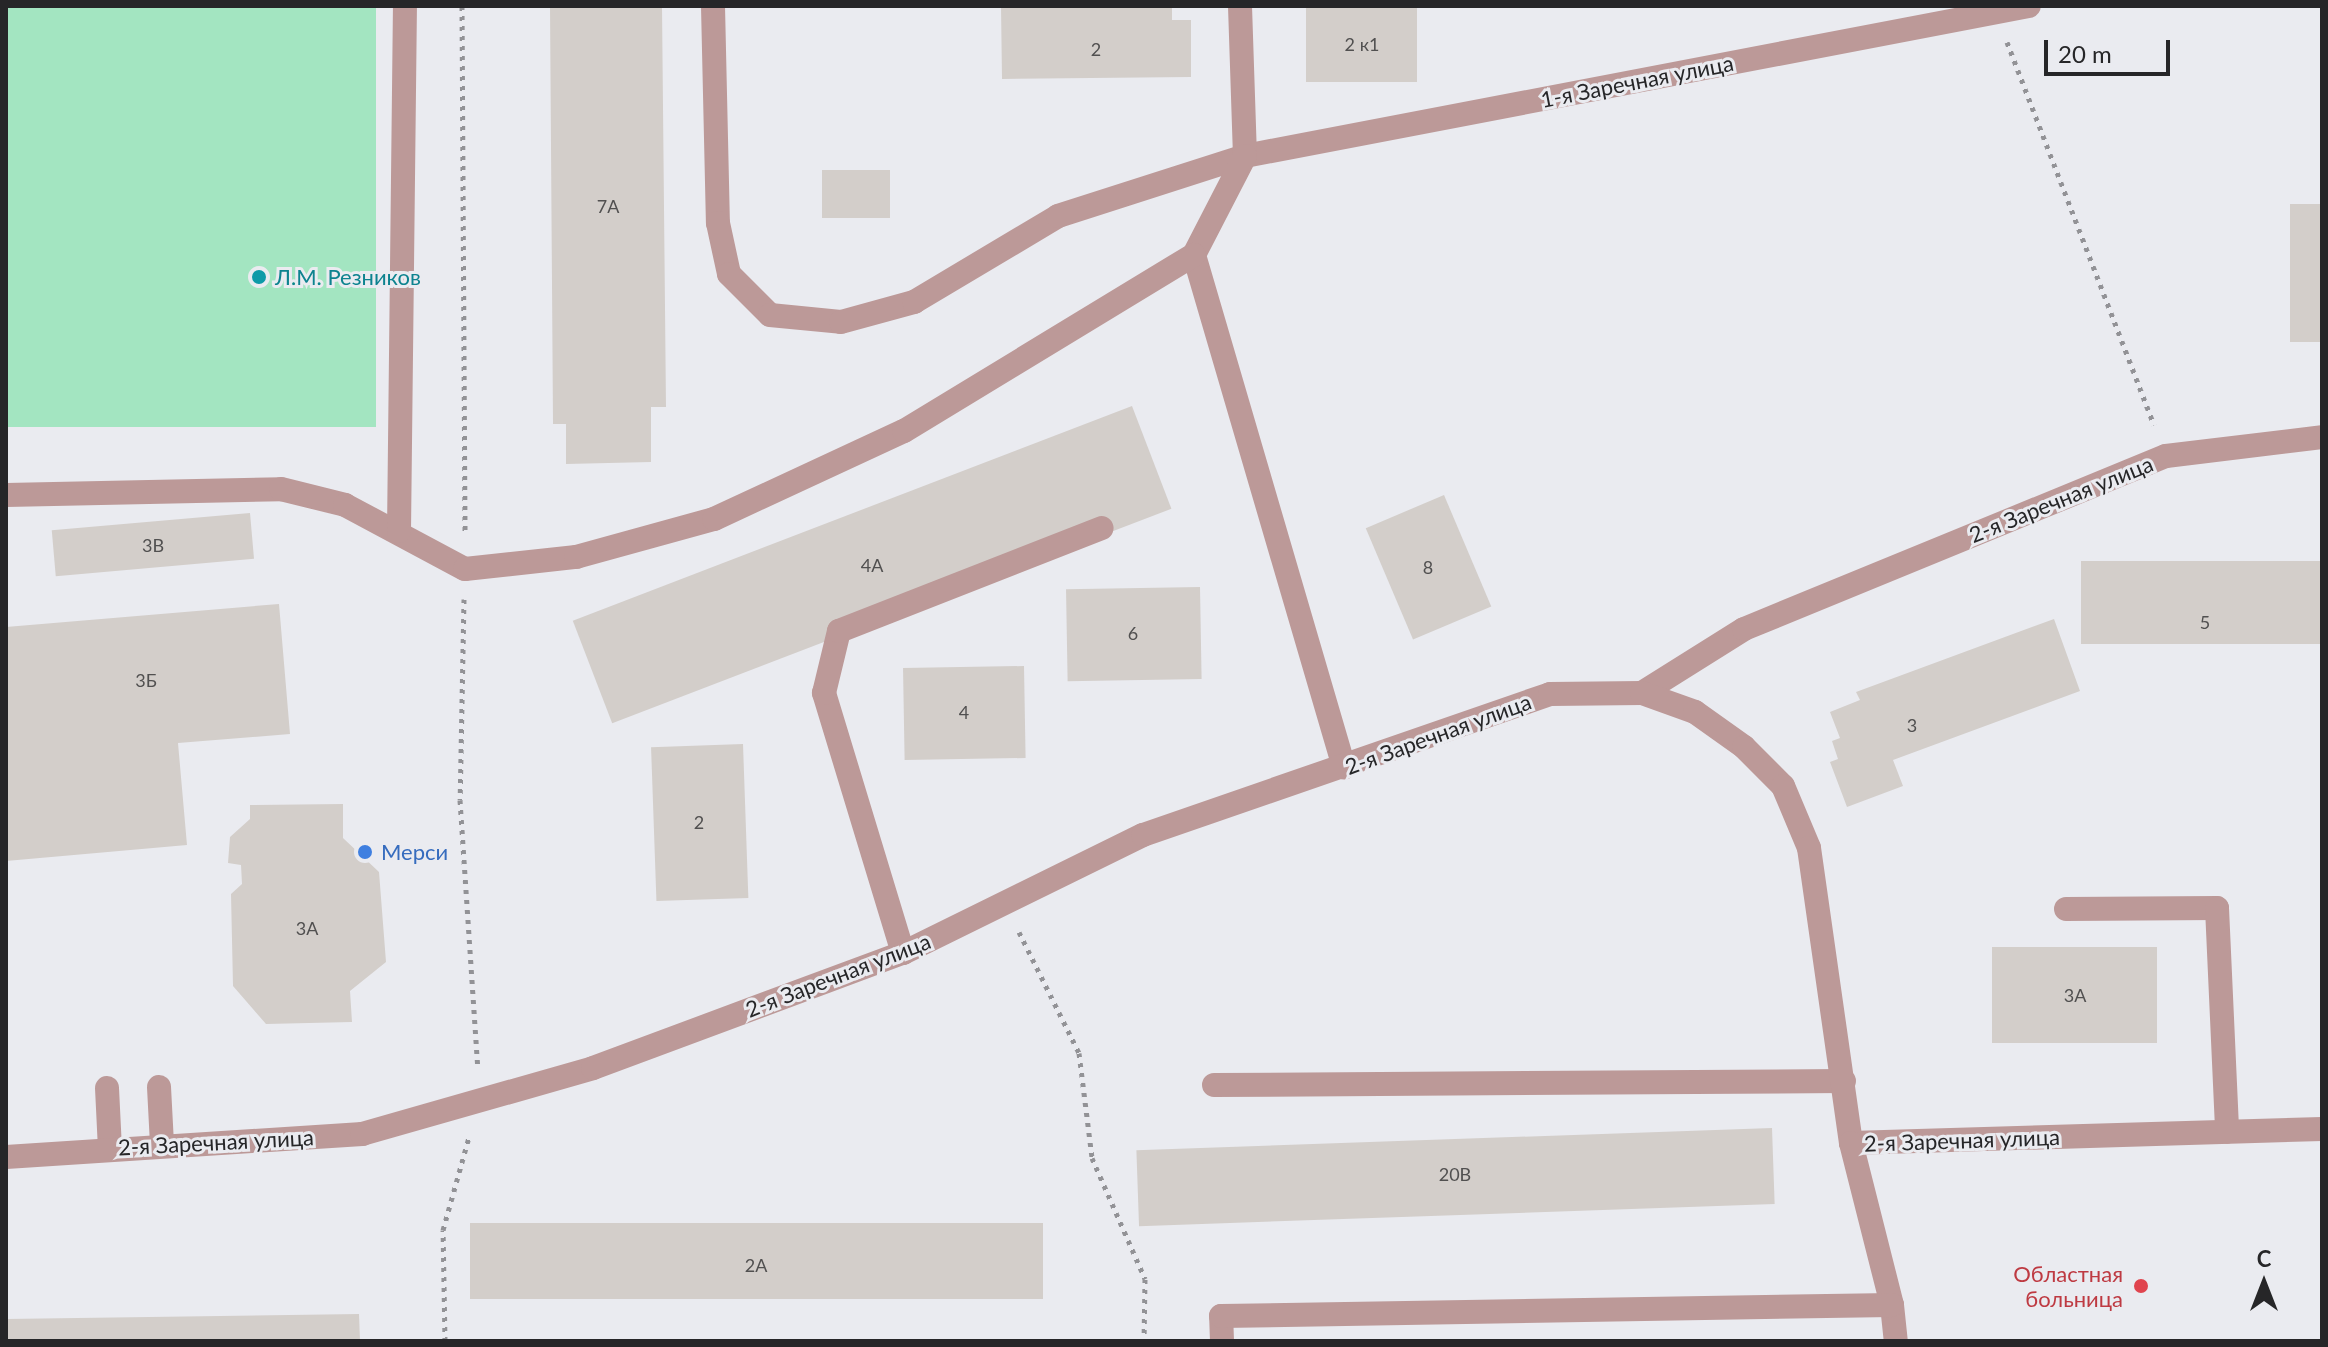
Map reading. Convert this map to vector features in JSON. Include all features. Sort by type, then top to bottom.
[{"type":"street","points":[[399,531],[405,6]]},
{"type":"street","name":"1-я Заречная улица","points":[[713,6],[718,223],[729,274],[770,315],[841,322],[914,302],[1058,216],[1245,156],[2029,6]]},
{"type":"street","points":[[6,495],[281,489],[345,505],[399,531],[465,569],[576,557],[714,519],[904,431],[1194,255],[1245,156],[1240,6]]},
{"type":"street","points":[[1194,255],[1344,767]]},
{"type":"street","name":"2-я Заречная улица","points":[[1642,693],[1744,629],[2166,456],[2322,437]]},
{"type":"street","points":[[903,953],[824,693],[839,631],[1102,528]]},
{"type":"street","name":"2-я Заречная улица","points":[[6,1157],[162,1144],[362,1134],[593,1068],[903,953],[1143,835],[1550,694],[1642,693],[1695,712],[1744,747],[1783,786],[1809,848],[1851,1143],[2322,1129]]},
{"type":"street","points":[[2066,909],[2217,908],[2227,1132]]},
{"type":"street","points":[[1214,1085],[1844,1081]]},
{"type":"street","points":[[159,1087],[162,1144]]},
{"type":"street","points":[[107,1088],[110,1149]]},
{"type":"street","points":[[1851,1143],[1892,1305],[1896,1341]]},
{"type":"street","points":[[1222,1341],[1221,1316],[1892,1305]]},
{"type":"path","points":[[445,1341],[443,1230],[480,1099],[460,800],[465,569],[462,6]]},
{"type":"path","points":[[2006,39],[2166,456]]},
{"type":"path","points":[[1005,903],[1079,1053],[1092,1158],[1145,1279],[1144,1341]]},
{"type":"green space","points":[[6,6],[376,6],[376,427],[6,427]]},
{"type":"building","points":[[550,6],[662,6],[666,407],[651,407],[651,462],[566,464],[566,424],[553,424]]},
{"type":"building","points":[[1001,6],[1172,6],[1172,20],[1191,20],[1191,77],[1002,79]]},
{"type":"building","points":[[1306,6],[1417,6],[1417,82],[1306,82]]},
{"type":"building","points":[[822,170],[890,170],[890,218],[822,218]]},
{"type":"building","points":[[2290,204],[2322,204],[2322,342],[2290,342]]},
{"type":"building","points":[[1132,406],[1171,509],[612,723],[573,621]]},
{"type":"building","points":[[1444,495],[1491,606],[1413,640],[1366,528]]},
{"type":"building","points":[[250,513],[254,559],[56,576],[52,530]]},
{"type":"building","points":[[2081,561],[2322,561],[2322,644],[2081,644]]},
{"type":"building","points":[[1200,587],[1202,679],[1068,681],[1066,589]]},
{"type":"building","points":[[279,604],[290,734],[178,743],[187,845],[6,861],[6,627]]},
{"type":"building","points":[[2054,619],[2080,691],[1893,760],[1903,786],[1847,807],[1830,762],[1838,759],[1832,741],[1840,738],[1830,712],[1860,700],[1856,692]]},
{"type":"building","points":[[1024,666],[1026,758],[905,760],[903,668]]},
{"type":"building","points":[[743,744],[748,898],[656,901],[651,747]]},
{"type":"building","points":[[343,804],[343,838],[379,872],[386,962],[350,991],[352,1022],[266,1024],[233,986],[231,894],[242,884],[241,865],[228,863],[230,837],[250,819],[250,805]]},
{"type":"building","points":[[1992,947],[2157,947],[2157,1043],[1992,1043]]},
{"type":"building","points":[[1772,1128],[1775,1204],[1139,1226],[1136,1150]]},
{"type":"building","points":[[470,1223],[1043,1223],[1043,1299],[470,1299]]},
{"type":"building","points":[[359,1314],[360,1341],[6,1341],[6,1319]]},
{"type":"place","name":"Л.М. Резников","points":[[259,277]]},
{"type":"place","name":"Мерси","points":[[365,852]]},
{"type":"place","name":"Областная больница","points":[[2141,1286]]}]
